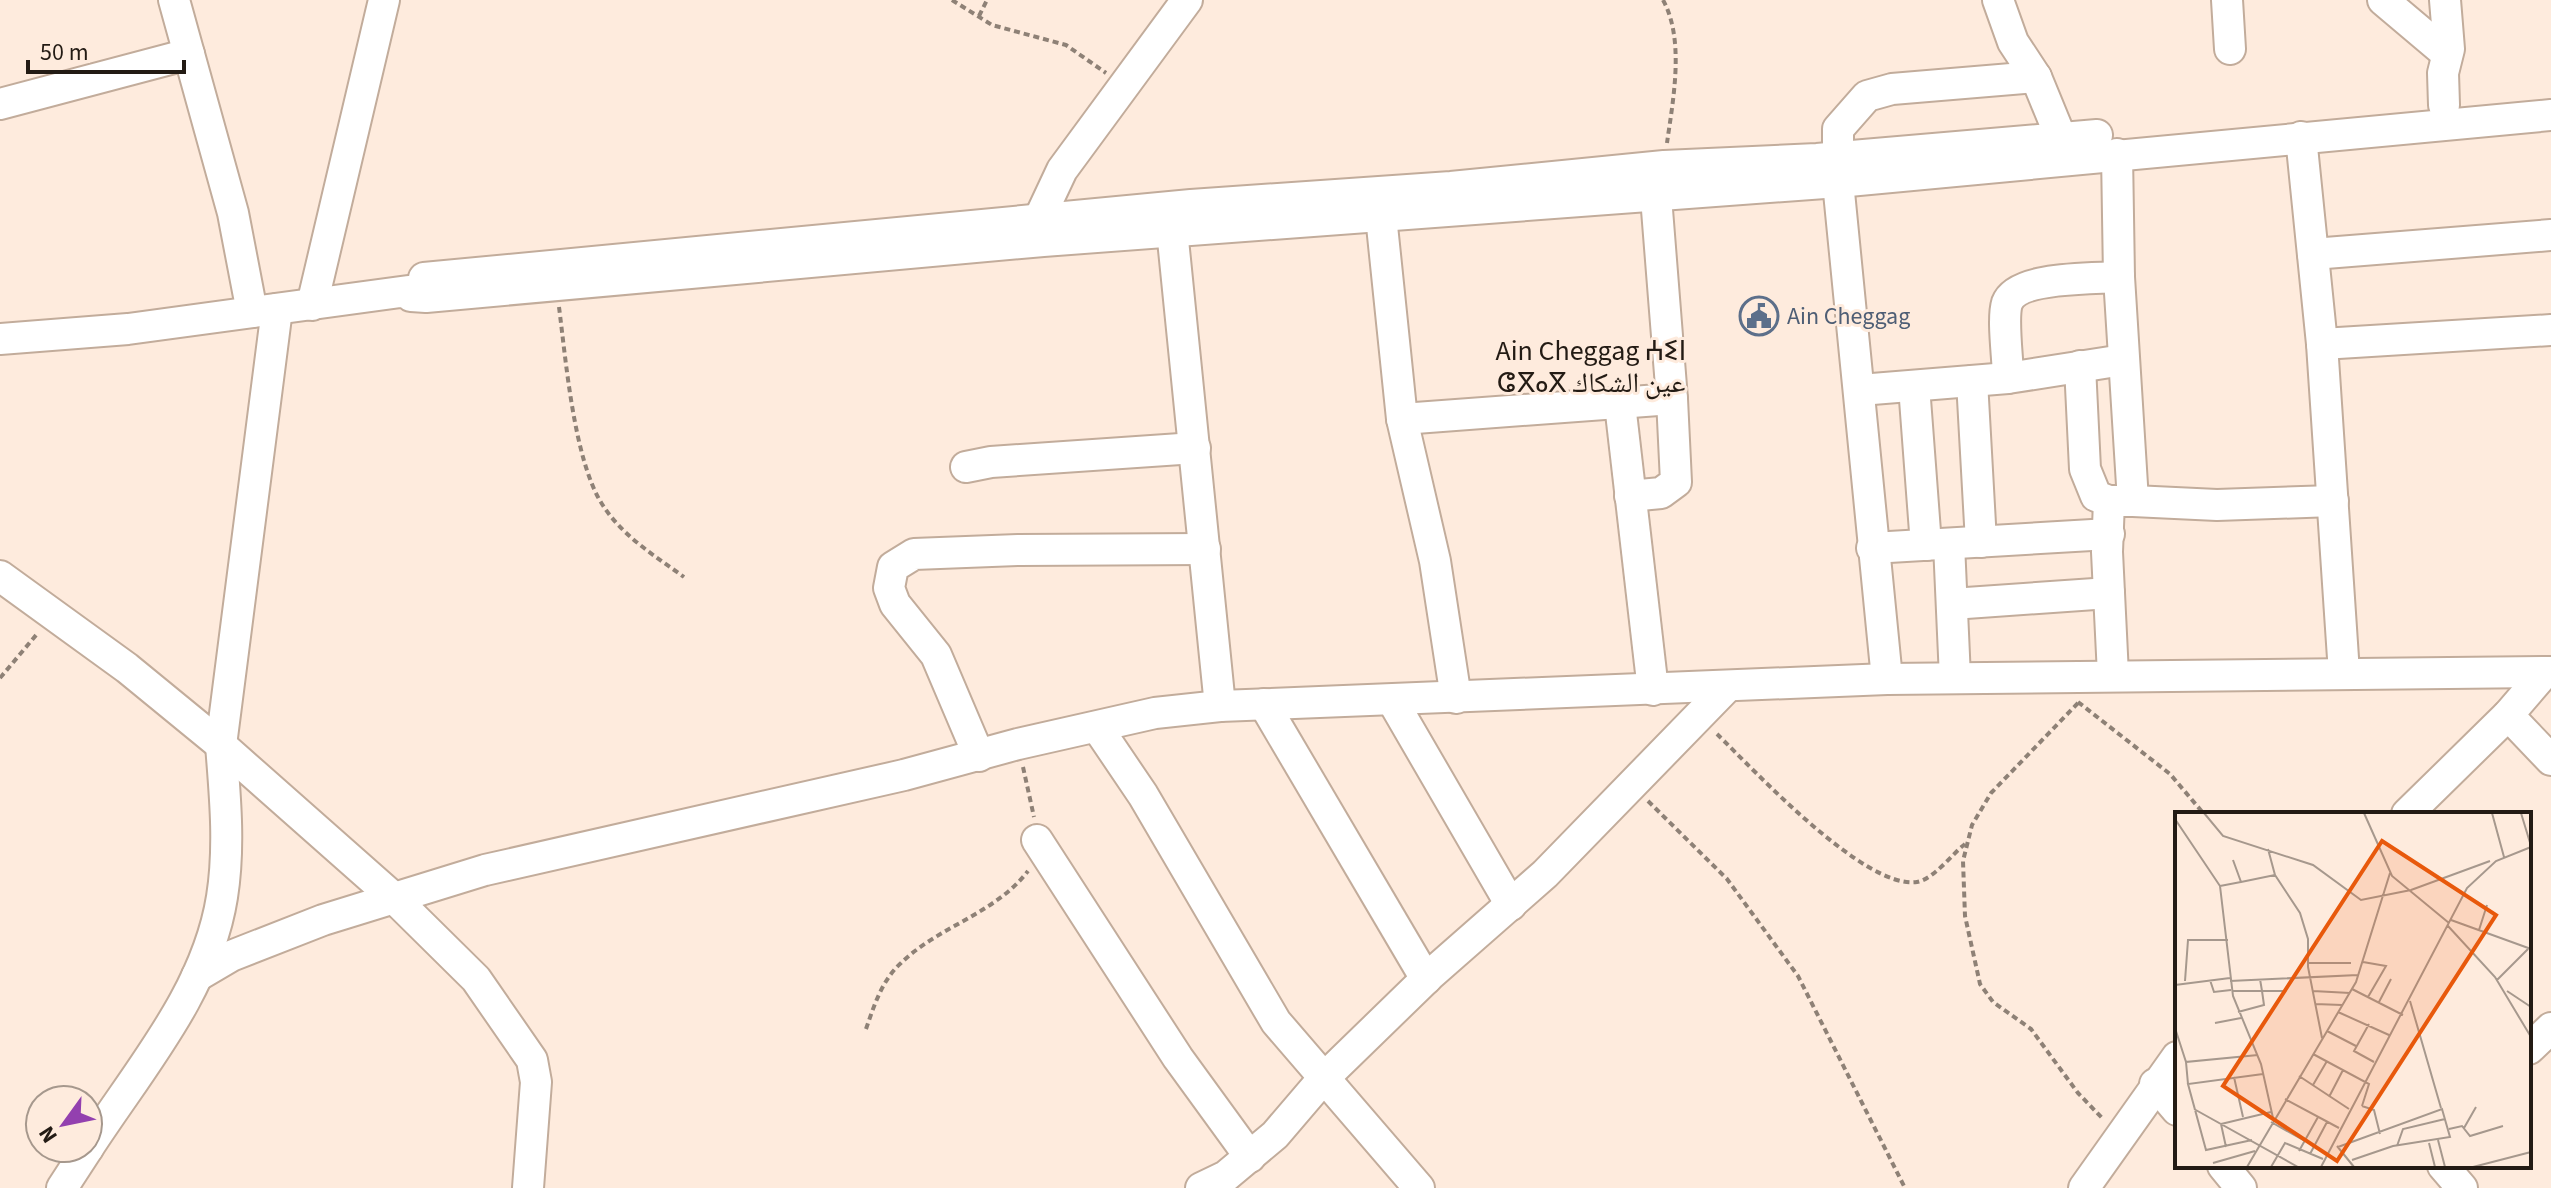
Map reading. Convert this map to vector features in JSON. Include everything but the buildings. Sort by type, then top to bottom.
[{"type":"street","points":[[104,1124],[182,1006],[209,948],[222,897],[226,809],[221,745],[265,311],[236,227],[174,0]]},
{"type":"street","points":[[312,305],[384,0]]},
{"type":"street","points":[[1039,219],[1062,170],[1187,0]]},
{"type":"street","points":[[1998,0],[2013,42],[2036,77],[2061,138]]},
{"type":"street","points":[[2227,0],[2230,49]]},
{"type":"street","points":[[2383,0],[2447,54]]},
{"type":"street","points":[[2444,105],[2443,73],[2447,54],[2445,0]]},
{"type":"street","points":[[0,104],[189,54]]},
{"type":"street","points":[[1887,679],[1837,169],[1838,129],[1867,96],[1892,89],[2036,77]]},
{"type":"street","points":[[0,339],[128,329],[312,305],[408,291],[415,281],[434,276],[1039,219],[1381,216],[1656,197],[2061,138],[2551,96]]},
{"type":"street","points":[[408,291],[411,296],[426,297],[556,287],[1664,166],[1837,169],[2117,154],[2551,115]]},
{"type":"street","points":[[2301,137],[2322,344],[2344,673]]},
{"type":"street","points":[[2113,675],[2109,534],[2121,501],[2123,360],[2117,154]]},
{"type":"street","points":[[1630,496],[1661,493],[1676,482],[1656,197]]},
{"type":"street","points":[[1381,216],[1402,419],[1435,561],[1456,698]]},
{"type":"street","points":[[1170,219],[1220,706]]},
{"type":"street","points":[[2313,254],[2551,235]]},
{"type":"street","points":[[2008,378],[2006,305],[2017,290],[2037,283],[2119,277]]},
{"type":"street","points":[[2322,344],[2551,330]]},
{"type":"street","points":[[1860,390],[2008,378],[2123,360]]},
{"type":"street","points":[[2080,366],[2085,469],[2096,496],[2121,501],[2217,505],[2333,501]]},
{"type":"street","points":[[1972,381],[1981,542]]},
{"type":"street","points":[[1914,386],[1938,545],[1952,604],[1955,678]]},
{"type":"street","points":[[1402,419],[1672,399]]},
{"type":"street","points":[[1620,404],[1653,690]]},
{"type":"street","points":[[966,467],[991,462],[1195,448]]},
{"type":"street","points":[[1872,548],[2109,534]]},
{"type":"street","points":[[979,756],[936,655],[895,604],[889,588],[893,567],[914,554],[1205,549]]},
{"type":"street","points":[[0,576],[127,668],[221,745],[394,898],[476,979],[532,1060],[536,1082],[528,1188]]},
{"type":"street","points":[[1952,604],[2109,593]]},
{"type":"street","points":[[197,976],[231,956],[288,933],[485,870],[1155,713],[1220,706],[1887,679],[2548,672]]},
{"type":"street","points":[[2409,812],[2548,672]]},
{"type":"street","points":[[1201,1188],[1226,1176],[1275,1135],[1322,1080],[1426,979],[1511,905],[1727,687]]},
{"type":"street","points":[[1392,700],[1511,905]]},
{"type":"street","points":[[1264,704],[1426,979]]},
{"type":"street","points":[[2508,715],[2551,760]]},
{"type":"street","points":[[1097,727],[1143,795],[1276,1022],[1322,1080],[1353,1110],[1419,1188]]},
{"type":"street","points":[[1037,840],[1178,1058],[1250,1157]]},
{"type":"street","points":[[2531,1047],[2551,1028]]},
{"type":"street","points":[[2084,1188],[2175,1059]]},
{"type":"street","points":[[2155,1084],[2175,1108]]},
{"type":"street","points":[[62,1188],[78,1164]]},
{"type":"street","points":[[2225,1168],[2241,1188]]},
{"type":"street","points":[[2445,1168],[2462,1188]]},
{"type":"path","points":[[952,0],[992,25],[1066,45],[1123,87]]},
{"type":"path","points":[[978,16],[987,0]]},
{"type":"path","points":[[1663,0],[1671,13],[1674,41],[1664,166]]},
{"type":"path","points":[[556,287],[571,396],[593,486],[612,518],[651,555],[684,577]]},
{"type":"path","points":[[0,678],[52,615]]},
{"type":"path","points":[[2041,677],[2170,774],[2202,812]]},
{"type":"path","points":[[2078,703],[1991,793],[1972,825],[1963,861],[1965,916],[1980,984],[1993,1002],[2031,1029],[2078,1093],[2119,1135]]},
{"type":"path","points":[[1698,716],[1814,826],[1884,875],[1916,882],[1926,879],[1967,842]]},
{"type":"path","points":[[866,1029],[881,990],[899,964],[1010,891],[1031,868],[1037,840],[1018,744]]},
{"type":"path","points":[[1629,784],[1680,829],[1727,879],[1784,954],[1836,1047],[1858,1099],[1905,1188]]},
{"type":"place","name":"Ain Cheggag","points":[[1759,316]]},
{"type":"district","name":"Ain Cheggag ⵄⵉⵏ ⵛⴳⴰⴳ عين الشكاك","points":[[1591,367]]}]
